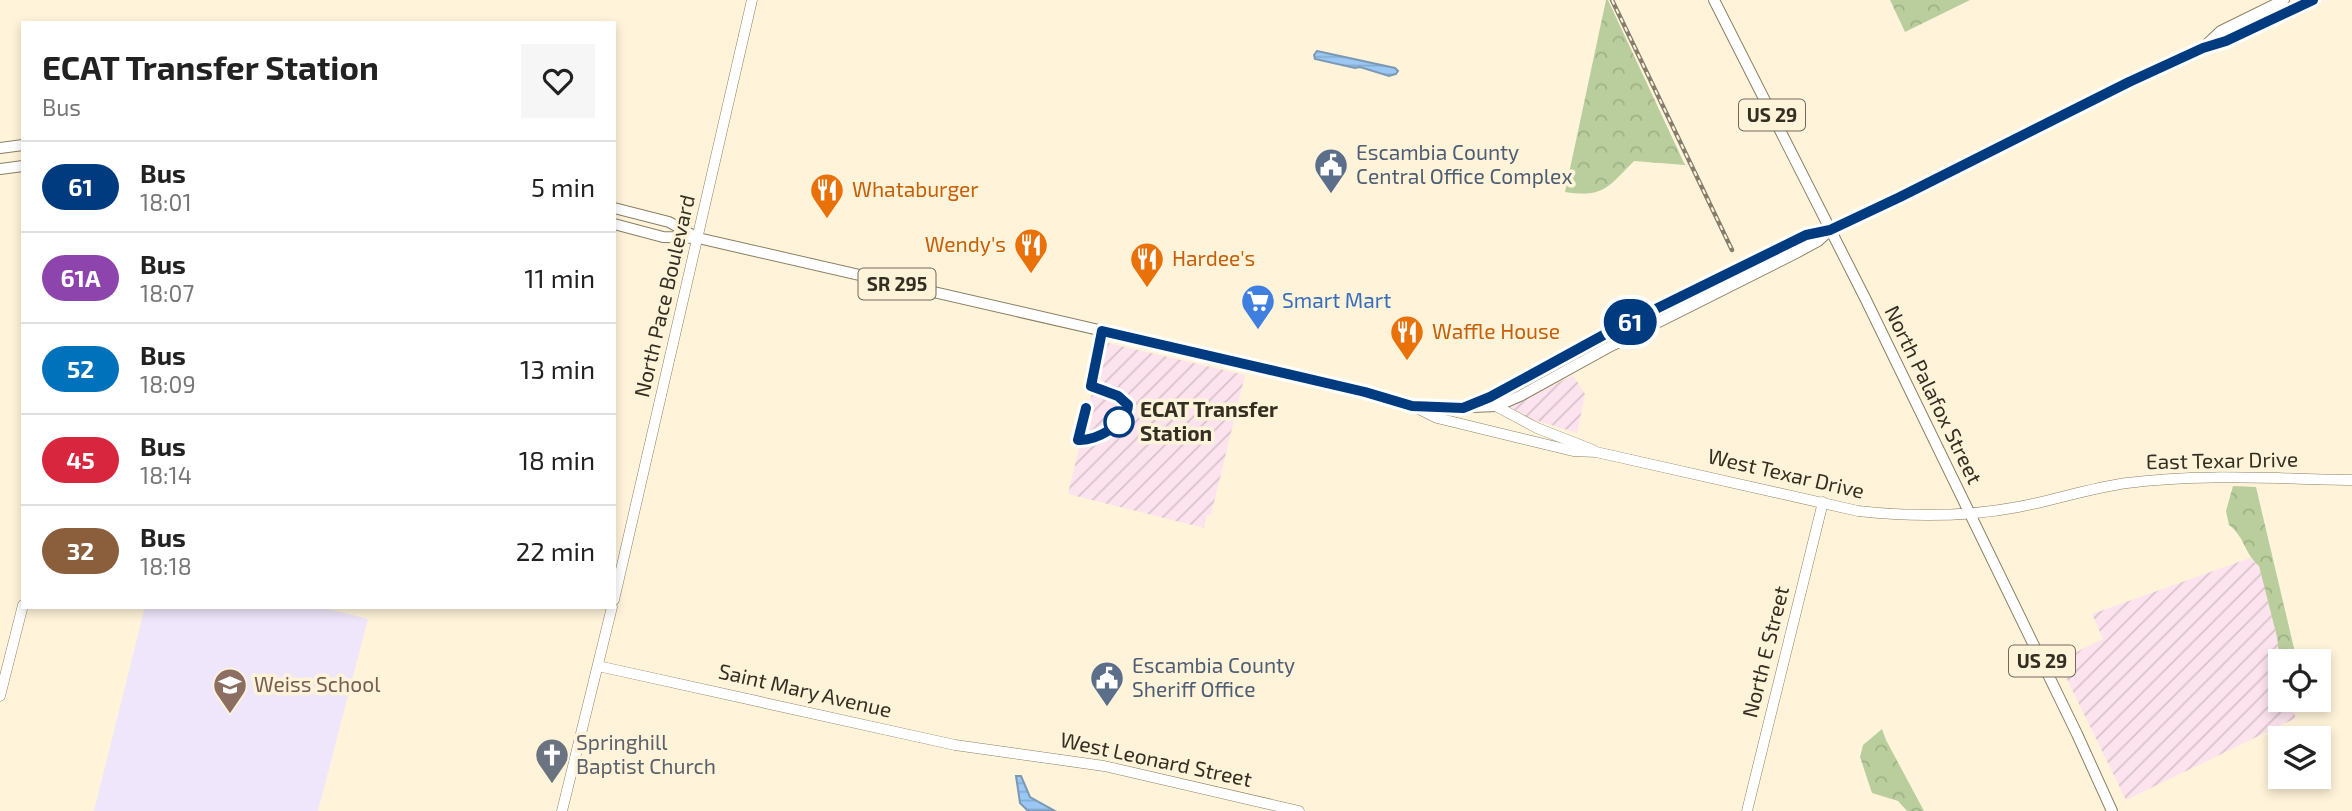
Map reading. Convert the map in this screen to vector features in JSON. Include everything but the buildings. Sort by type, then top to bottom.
[{"type":"main road","name":"North Pace Boulevard","points":[[616,591],[752,0]]},
{"type":"main road","name":"North Palafox Street","points":[[1714,0],[1969,513],[2112,811]]},
{"type":"main road","name":"SR 295","points":[[2203,48],[2221,31],[2284,0]]},
{"type":"main road","name":"SR 295","points":[[1463,408],[1609,332],[1806,235],[1830,230],[2129,82],[2313,0]]},
{"type":"main road","points":[[0,148],[21,145]]},
{"type":"main road","points":[[0,169],[21,166]]},
{"type":"main road","name":"SR 295","points":[[616,209],[668,222],[698,238]]},
{"type":"main road","name":"SR 295","points":[[616,225],[663,237],[698,238],[1137,338],[1365,392],[1412,406],[1463,408],[1497,407],[1520,396],[1607,348],[1796,253],[1818,241],[1830,230]]},
{"type":"main road","name":"West Texar Drive","points":[[1482,400],[1521,421],[1596,452]]},
{"type":"main road","name":"West Texar Drive","points":[[1412,406],[1437,418],[1573,451],[1596,452],[1876,513],[1969,513]]},
{"type":"main road","name":"East Texar Drive","points":[[1969,513],[2020,506],[2125,483],[2207,477],[2352,480]]},
{"type":"main road","name":"North E Street","points":[[1747,811],[1823,502]]},
{"type":"main road","points":[[0,696],[22,609]]},
{"type":"main road","points":[[562,811],[612,609]]},
{"type":"main road","name":"Saint Mary Avenue","points":[[598,666],[957,745],[1003,751]]},
{"type":"main road","name":"West Leonard Street","points":[[1003,751],[1104,766],[1299,811]]},
{"type":"shaded area","points":[[1104,342],[1245,375],[1211,515],[1207,515],[1204,528],[1068,494]]},
{"type":"shaded area","points":[[1573,375],[1585,394],[1577,433],[1532,419],[1510,407]]},
{"type":"shaded area","points":[[2250,558],[2259,566],[2277,637],[2278,649],[2268,649],[2268,712],[2294,712],[2296,718],[2279,726],[2268,726],[2268,732],[2126,800],[2058,661],[2103,639],[2092,614]]},
{"type":"shaded area","name":"Weiss School","points":[[144,609],[328,609],[368,619],[318,811],[94,811]]},
{"type":"green space","points":[[1606,0],[1685,165],[1634,161],[1611,184],[1597,192],[1565,192]]},
{"type":"green space","points":[[1890,0],[1970,0],[1905,32]]},
{"type":"green space","points":[[2233,486],[2256,487],[2294,649],[2278,649],[2259,566],[2229,525],[2226,511]]},
{"type":"green space","points":[[1882,729],[1924,811],[1907,811],[1898,801],[1872,793],[1860,757],[1863,745]]},
{"type":"water","points":[[1317,51],[1395,68],[1398,71],[1389,76],[1360,67],[1315,59]]},
{"type":"water","points":[[1016,776],[1021,776],[1030,797],[1055,811],[1028,811],[1020,803]]},
{"type":"railway","points":[[1612,0],[1732,250]]},
{"type":"bus line","name":"61","points":[[1086,408],[1078,440],[1090,440],[1124,419],[1127,414],[1126,402],[1113,393],[1091,386],[1102,331],[1365,392],[1412,406],[1463,408],[1516,384],[1609,332],[1806,235],[1830,230],[2129,82],[2313,0]]},
{"type":"place","name":"Escambia County Central Office Complex","points":[[1331,195]]},
{"type":"place","name":"Whataburger","points":[[827,220]]},
{"type":"place","name":"Wendy's","points":[[1031,275]]},
{"type":"place","name":"Hardee's","points":[[1147,289]]},
{"type":"place","name":"Smart Mart","points":[[1258,331]]},
{"type":"place","name":"Waffle House","points":[[1407,362]]},
{"type":"place","name":"ECAT Transfer Station","points":[[1119,422]]},
{"type":"place","name":"Escambia County Sheriff Office","points":[[1107,708]]},
{"type":"place","name":"Weiss School","points":[[230,715]]},
{"type":"place","name":"Springhill Baptist Church","points":[[552,785]]}]
